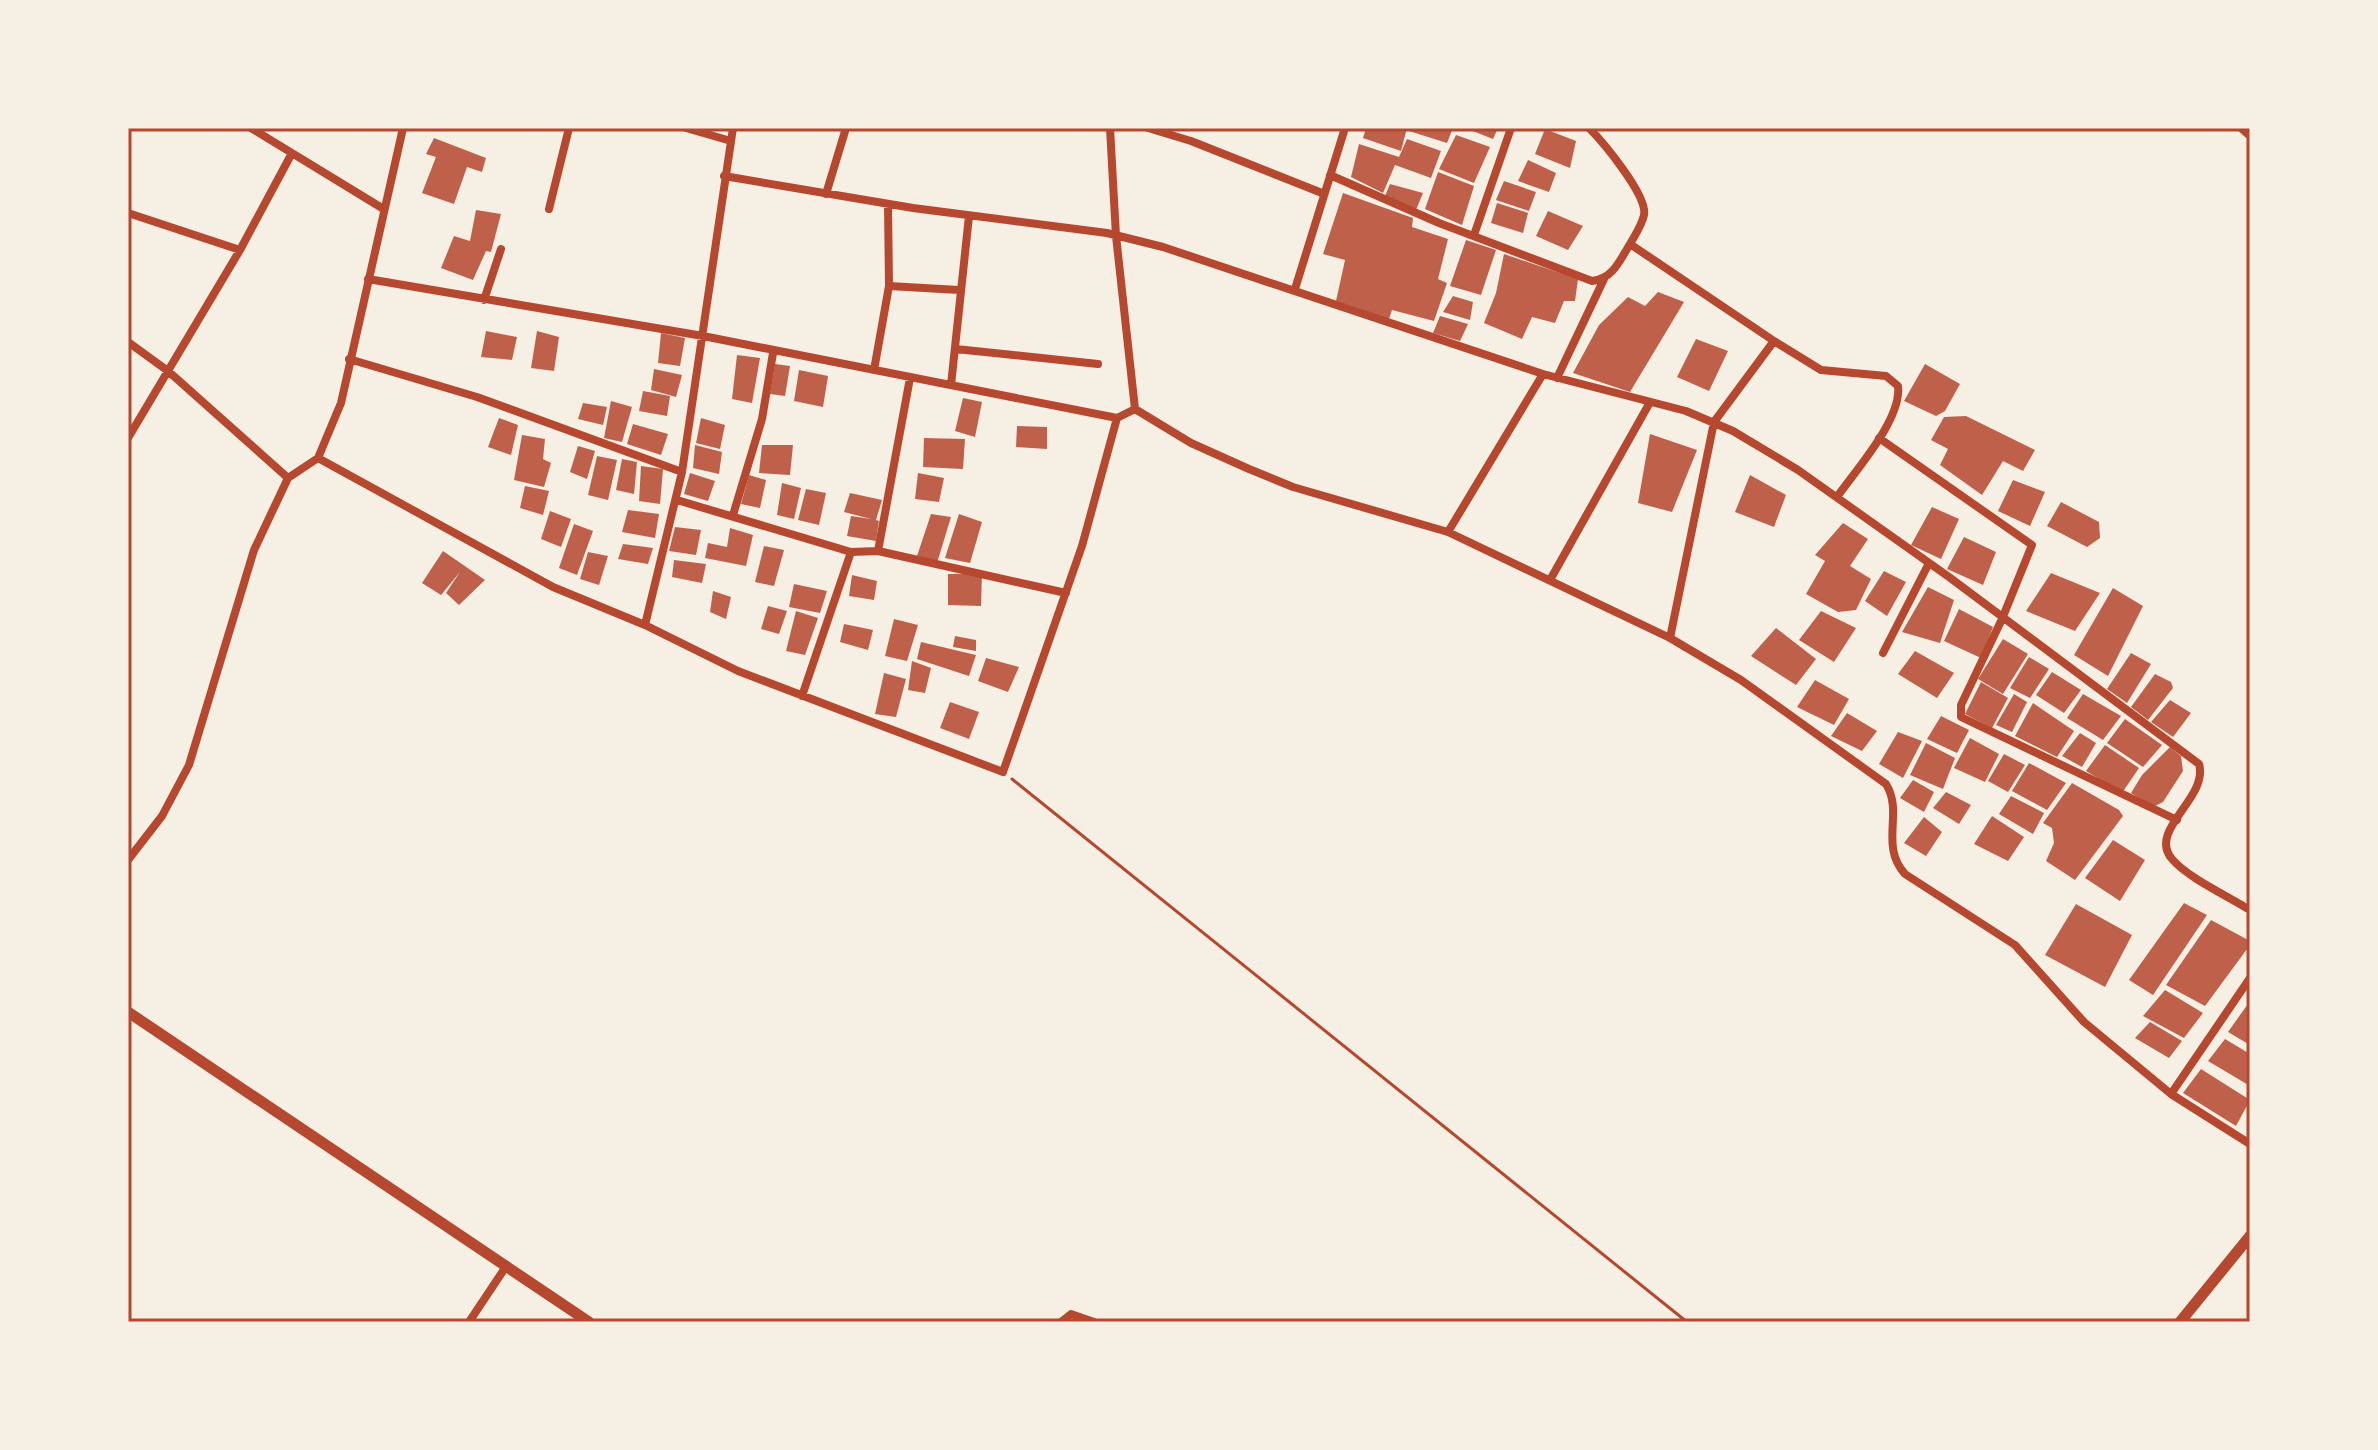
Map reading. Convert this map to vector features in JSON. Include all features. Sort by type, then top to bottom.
[{"type":"street","points":[[251,128],[382,208]]},
{"type":"street","points":[[128,860],[162,816],[189,765],[254,550],[288,478],[318,458],[341,403],[382,208],[403,128]]},
{"type":"street","points":[[549,209],[569,128]]},
{"type":"street","points":[[686,128],[731,141]]},
{"type":"street","points":[[645,625],[682,472],[733,128]]},
{"type":"street","points":[[826,194],[846,128]]},
{"type":"street","points":[[1110,128],[1116,236],[1135,409]]},
{"type":"street","points":[[1148,128],[1191,141],[1322,193]]},
{"type":"street","points":[[1295,289],[1322,193],[1345,128]]},
{"type":"street","points":[[1474,235],[1511,128]]},
{"type":"street","points":[[1557,378],[1604,279],[1630,244],[1644,214],[1642,201],[1603,141],[1589,128]]},
{"type":"street","points":[[2241,128],[2250,136]]},
{"type":"street","points":[[128,438],[240,250],[292,153]]},
{"type":"street","points":[[1330,175],[1587,280],[1604,279]]},
{"type":"street","points":[[724,176],[888,204],[1116,236],[1190,254],[1543,374],[1714,422],[1765,448],[1837,497],[2072,667],[2199,764],[2201,771],[2196,792],[2166,843],[2170,857],[2250,910]]},
{"type":"street","points":[[874,370],[889,286],[888,204]]},
{"type":"street","points":[[128,213],[240,250]]},
{"type":"street","points":[[951,385],[969,216]]},
{"type":"street","points":[[1630,244],[1821,370],[1886,376],[1895,380],[1899,393],[1897,403],[1879,438],[1837,497]]},
{"type":"street","points":[[484,300],[501,249]]},
{"type":"street","points":[[368,279],[703,336],[773,353],[1117,418],[1135,409]]},
{"type":"street","points":[[889,286],[959,290]]},
{"type":"street","points":[[1670,638],[1714,422],[1774,341]]},
{"type":"street","points":[[128,342],[168,371],[288,478]]},
{"type":"street","points":[[956,349],[1098,364]]},
{"type":"street","points":[[733,515],[762,419],[773,353]]},
{"type":"street","points":[[349,359],[477,397],[682,472]]},
{"type":"street","points":[[1448,532],[1543,374]]},
{"type":"street","points":[[878,551],[910,378]]},
{"type":"street","points":[[1550,580],[1649,404]]},
{"type":"street","points":[[1135,409],[1191,443],[1278,481],[1448,532],[1670,638],[1719,665],[1878,776],[1893,798],[1890,846],[1896,864],[1905,874],[2015,945],[2084,1022],[2171,1094],[2250,1144]]},
{"type":"street","points":[[318,458],[553,587],[645,625],[738,671],[1003,772],[1066,593],[1117,418]]},
{"type":"street","points":[[1879,438],[1962,498],[2029,540],[2031,551],[1961,705],[1961,717],[2177,820]]},
{"type":"street","points":[[677,500],[851,552],[878,551],[1066,593]]},
{"type":"street","points":[[802,696],[851,552]]},
{"type":"street","points":[[1883,653],[1929,563]]},
{"type":"street","points":[[2171,1094],[2250,978]]},
{"type":"street","points":[[128,1012],[589,1322]]},
{"type":"street","points":[[2180,1322],[2250,1236]]},
{"type":"street","points":[[469,1322],[507,1265]]},
{"type":"street","points":[[1061,1322],[1071,1314],[1094,1322]]},
{"type":"path","points":[[1003,772],[1687,1322]]},
{"type":"building","points":[[1366,128],[1407,128],[1401,151],[1363,138]]},
{"type":"building","points":[[1411,128],[1453,128],[1447,143],[1409,131]]},
{"type":"building","points":[[1465,128],[1498,128],[1493,139]]},
{"type":"building","points":[[1545,129],[1576,141],[1570,168],[1535,154]]},
{"type":"building","points":[[1456,135],[1490,147],[1474,183],[1439,169]]},
{"type":"building","points":[[434,138],[486,158],[482,172],[467,167],[454,204],[422,193],[436,157],[426,154]]},
{"type":"building","points":[[1407,139],[1441,151],[1431,178],[1395,165],[1383,193],[1351,177],[1359,144],[1399,157]]},
{"type":"building","points":[[1528,160],[1556,173],[1549,192],[1518,181]]},
{"type":"building","points":[[1438,172],[1474,186],[1462,225],[1425,209]]},
{"type":"building","points":[[1504,181],[1536,192],[1529,211],[1496,200]]},
{"type":"building","points":[[1390,184],[1423,193],[1416,210],[1385,196]]},
{"type":"building","points":[[1343,193],[1413,218],[1412,227],[1448,239],[1438,279],[1447,283],[1434,321],[1392,310],[1389,319],[1336,301],[1345,260],[1323,254]]},
{"type":"building","points":[[1497,203],[1528,213],[1523,233],[1491,223]]},
{"type":"building","points":[[476,210],[501,214],[491,252],[486,251],[473,280],[441,268],[454,236],[470,241]]},
{"type":"building","points":[[1548,211],[1583,226],[1568,250],[1536,236]]},
{"type":"building","points":[[1466,240],[1496,250],[1481,295],[1450,286]]},
{"type":"building","points":[[1504,254],[1578,279],[1575,301],[1564,301],[1555,323],[1532,317],[1522,339],[1484,323],[1496,293]]},
{"type":"building","points":[[1658,292],[1684,302],[1630,392],[1573,373],[1599,325],[1628,297],[1645,306]]},
{"type":"building","points":[[1453,296],[1473,302],[1470,320],[1443,312]]},
{"type":"building","points":[[1440,316],[1468,324],[1460,341],[1433,333]]},
{"type":"building","points":[[486,331],[517,337],[512,360],[481,357]]},
{"type":"building","points":[[537,331],[559,337],[554,371],[531,368]]},
{"type":"building","points":[[661,333],[685,338],[680,366],[658,363]]},
{"type":"building","points":[[1696,339],[1728,351],[1709,391],[1677,377]]},
{"type":"building","points":[[737,355],[760,358],[752,403],[732,399]]},
{"type":"building","points":[[775,364],[790,366],[785,396],[770,394]]},
{"type":"building","points":[[1925,364],[1960,384],[1945,411],[1936,416],[1904,401]]},
{"type":"building","points":[[654,369],[682,375],[676,397],[651,390]]},
{"type":"building","points":[[799,370],[828,376],[823,407],[794,401]]},
{"type":"building","points":[[643,391],[670,396],[667,416],[639,411]]},
{"type":"building","points":[[963,398],[982,402],[975,437],[955,431]]},
{"type":"building","points":[[611,401],[632,407],[622,442],[604,438]]},
{"type":"building","points":[[583,403],[607,407],[603,425],[578,419]]},
{"type":"building","points":[[1966,416],[2035,450],[2023,471],[2003,461],[1982,495],[1940,465],[1948,449],[1931,440],[1944,417]]},
{"type":"building","points":[[499,418],[518,425],[511,455],[488,447]]},
{"type":"building","points":[[701,418],[725,425],[720,449],[696,443]]},
{"type":"building","points":[[633,424],[668,434],[661,455],[627,444]]},
{"type":"building","points":[[1017,426],[1047,427],[1047,449],[1016,447]]},
{"type":"building","points":[[1650,434],[1697,450],[1672,512],[1638,503]]},
{"type":"building","points":[[522,435],[545,439],[543,459],[551,463],[544,487],[514,480]]},
{"type":"building","points":[[924,438],[965,439],[963,469],[923,467]]},
{"type":"building","points":[[695,445],[722,452],[719,474],[693,468]]},
{"type":"building","points":[[762,445],[793,445],[790,475],[759,473]]},
{"type":"building","points":[[578,446],[595,451],[587,479],[570,472]]},
{"type":"building","points":[[597,456],[617,460],[608,500],[588,495]]},
{"type":"building","points":[[622,459],[637,462],[634,494],[616,490]]},
{"type":"building","points":[[641,466],[663,469],[660,504],[639,501]]},
{"type":"building","points":[[690,473],[715,481],[708,501],[684,494]]},
{"type":"building","points":[[918,473],[944,478],[939,502],[915,499]]},
{"type":"building","points":[[749,475],[766,480],[760,508],[741,504]]},
{"type":"building","points":[[1750,475],[1786,495],[1774,527],[1735,512]]},
{"type":"building","points":[[2013,480],[2045,492],[2030,526],[1998,511]]},
{"type":"building","points":[[782,483],[801,488],[794,519],[777,515]]},
{"type":"building","points":[[525,486],[549,491],[543,515],[520,508]]},
{"type":"building","points":[[806,489],[826,493],[819,525],[798,520]]},
{"type":"building","points":[[850,493],[882,500],[876,520],[879,521],[876,541],[847,536],[851,516],[871,519],[844,512]]},
{"type":"building","points":[[2061,502],[2099,522],[2100,538],[2087,547],[2047,526]]},
{"type":"building","points":[[1932,507],[1959,519],[1941,559],[1911,545]]},
{"type":"building","points":[[628,510],[659,514],[655,538],[622,532]]},
{"type":"building","points":[[550,511],[571,519],[561,547],[541,539]]},
{"type":"building","points":[[931,514],[951,517],[937,563],[916,559]]},
{"type":"building","points":[[959,514],[982,522],[970,563],[945,558]]},
{"type":"building","points":[[1843,523],[1868,539],[1850,566],[1871,579],[1856,610],[1838,612],[1806,594],[1825,561],[1815,555]]},
{"type":"building","points":[[574,524],[593,531],[577,575],[559,568]]},
{"type":"building","points":[[675,527],[701,530],[696,555],[669,551]]},
{"type":"building","points":[[730,528],[753,535],[746,566],[705,558],[708,543],[727,547]]},
{"type":"building","points":[[1964,537],[1996,552],[1983,585],[1947,569]]},
{"type":"building","points":[[623,544],[653,548],[648,564],[618,559]]},
{"type":"building","points":[[764,546],[784,550],[774,586],[755,582]]},
{"type":"building","points":[[443,551],[485,580],[459,605],[446,593],[460,572],[441,595],[422,583]]},
{"type":"building","points":[[588,552],[608,556],[599,585],[580,579]]},
{"type":"building","points":[[674,560],[706,564],[702,583],[672,577]]},
{"type":"building","points":[[1884,571],[1906,582],[1887,616],[1865,601]]},
{"type":"building","points":[[2051,573],[2100,593],[2075,631],[2026,611]]},
{"type":"building","points":[[948,574],[982,574],[981,606],[948,605]]},
{"type":"building","points":[[852,575],[877,581],[874,600],[849,596]]},
{"type":"building","points":[[794,584],[827,591],[820,613],[789,607]]},
{"type":"building","points":[[1928,587],[1954,600],[1940,643],[1902,632]]},
{"type":"building","points":[[2113,588],[2143,606],[2108,676],[2074,655]]},
{"type":"building","points":[[713,591],[731,597],[726,619],[710,612]]},
{"type":"building","points":[[768,606],[787,611],[779,634],[761,629]]},
{"type":"building","points":[[1959,609],[1993,627],[1981,658],[1944,641]]},
{"type":"building","points":[[796,611],[818,618],[805,655],[786,651]]},
{"type":"building","points":[[1821,611],[1856,628],[1834,662],[1799,640]]},
{"type":"building","points":[[894,619],[918,625],[907,661],[885,656]]},
{"type":"building","points":[[844,624],[873,630],[868,650],[840,642]]},
{"type":"building","points":[[1776,628],[1816,659],[1796,685],[1751,656]]},
{"type":"building","points":[[955,636],[976,640],[976,651],[953,647]]},
{"type":"building","points":[[2003,639],[2028,654],[2003,694],[1978,679]]},
{"type":"building","points":[[921,642],[976,655],[969,676],[917,659]]},
{"type":"building","points":[[1915,651],[1954,673],[1937,698],[1898,674]]},
{"type":"building","points":[[2131,653],[2151,664],[2127,703],[2107,689]]},
{"type":"building","points":[[2029,657],[2049,669],[2030,698],[2010,688]]},
{"type":"building","points":[[986,658],[1019,667],[1008,692],[978,681]]},
{"type":"building","points":[[912,661],[931,668],[925,693],[908,690]]},
{"type":"building","points":[[2052,672],[2081,690],[2064,713],[2036,695]]},
{"type":"building","points":[[884,673],[906,679],[896,717],[875,714]]},
{"type":"building","points":[[2155,674],[2171,682],[2173,688],[2148,720],[2131,707]]},
{"type":"building","points":[[1815,680],[1849,699],[1834,725],[1797,707]]},
{"type":"building","points":[[1981,682],[2008,698],[1992,728],[1965,714]]},
{"type":"building","points":[[2014,694],[2027,702],[2012,732],[1996,725]]},
{"type":"building","points":[[2083,694],[2121,716],[2103,740],[2067,718]]},
{"type":"building","points":[[2170,700],[2191,713],[2173,737],[2151,722]]},
{"type":"building","points":[[950,702],[979,712],[969,739],[940,728]]},
{"type":"building","points":[[2033,703],[2074,731],[2057,757],[2015,736]]},
{"type":"building","points":[[1847,713],[1877,731],[1862,751],[1831,736]]},
{"type":"building","points":[[1941,716],[1969,730],[1957,753],[1927,739]]},
{"type":"building","points":[[2125,719],[2162,745],[2143,767],[2107,743]]},
{"type":"building","points":[[1898,732],[1922,741],[1903,778],[1879,764]]},
{"type":"building","points":[[2080,733],[2096,743],[2082,767],[2062,756]]},
{"type":"building","points":[[1970,738],[1999,754],[1985,782],[1954,768]]},
{"type":"building","points":[[1926,743],[1955,758],[1943,789],[1910,775]]},
{"type":"building","points":[[2105,745],[2139,768],[2122,793],[2086,771]]},
{"type":"building","points":[[2170,747],[2181,756],[2183,771],[2163,802],[2153,807],[2131,793],[2142,775]]},
{"type":"building","points":[[2004,754],[2025,765],[2008,792],[1988,781]]},
{"type":"building","points":[[2029,763],[2066,783],[2047,810],[2012,791]]},
{"type":"building","points":[[1913,780],[1934,792],[1924,812],[1900,798]]},
{"type":"building","points":[[2072,783],[2119,810],[2123,816],[2075,880],[2046,861],[2054,843],[2052,828],[2043,823]]},
{"type":"building","points":[[1946,792],[1971,805],[1959,824],[1933,808]]},
{"type":"building","points":[[2011,796],[2044,813],[2033,834],[1999,814]]},
{"type":"building","points":[[1992,816],[2024,837],[2008,861],[1974,844]]},
{"type":"building","points":[[1924,817],[1942,832],[1926,856],[1904,843]]},
{"type":"building","points":[[2113,840],[2145,860],[2120,901],[2085,878]]},
{"type":"building","points":[[2184,903],[2207,915],[2153,995],[2129,980]]},
{"type":"building","points":[[2076,904],[2132,935],[2105,987],[2045,955]]},
{"type":"building","points":[[2211,920],[2250,941],[2250,945],[2205,1006],[2166,985]]},
{"type":"building","points":[[2165,990],[2203,1013],[2184,1038],[2143,1016]]},
{"type":"building","points":[[2250,1001],[2250,1045],[2228,1032]]},
{"type":"building","points":[[2150,1022],[2182,1041],[2169,1058],[2135,1038]]},
{"type":"building","points":[[2225,1039],[2250,1054],[2250,1086],[2208,1061]]},
{"type":"building","points":[[2201,1069],[2250,1100],[2236,1126],[2183,1093]]}]
